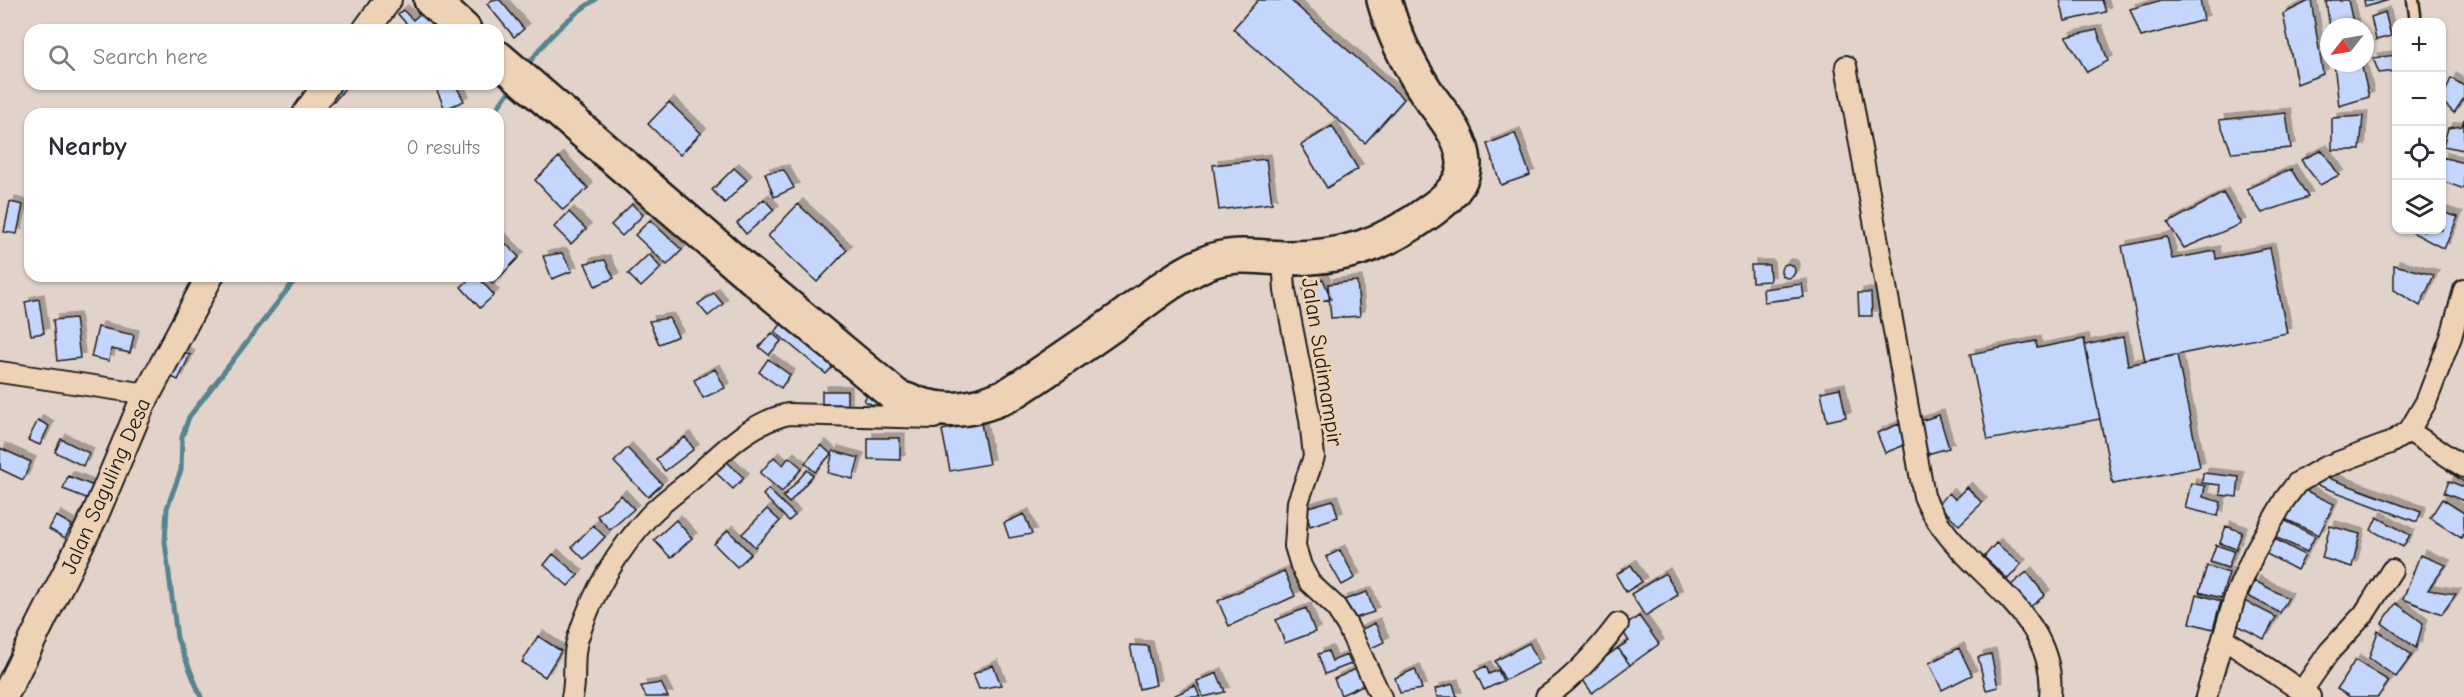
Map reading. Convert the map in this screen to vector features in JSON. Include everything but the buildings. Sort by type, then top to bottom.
[{"type":"highway","points":[[431,0],[457,24]]},
{"type":"highway","points":[[504,63],[742,269],[897,397],[921,406],[960,410],[985,406],[1010,394],[1173,281],[1205,263],[1225,256],[1283,258],[1344,254],[1366,248],[1416,222],[1456,189],[1464,164],[1455,134],[1407,61],[1384,0]]},
{"type":"street","points":[[370,24],[388,0]]},
{"type":"street","points":[[1846,66],[1924,496],[1942,526],[2024,615],[2038,637],[2051,666],[2050,697]]},
{"type":"street","points":[[310,108],[323,90]]},
{"type":"street","name":"Jalan Sudimampir","points":[[1283,258],[1285,291],[1310,419],[1314,457],[1298,502],[1295,546],[1301,566],[1310,582],[1335,606],[1347,625],[1381,697]]},
{"type":"street","name":"Jalan Saguling Desa","points":[[4,697],[42,626],[96,515],[147,394],[207,282]]},
{"type":"street","points":[[2206,697],[2223,638],[2254,553],[2285,499],[2297,483],[2325,467],[2390,443],[2409,431],[2434,381],[2451,337],[2464,290]]},
{"type":"street","points":[[0,372],[147,394]]},
{"type":"street","points":[[572,697],[573,663],[577,638],[598,590],[613,564],[650,515],[739,435],[772,418],[788,414],[930,419],[975,412],[985,406]]},
{"type":"street","points":[[2409,431],[2464,467]]},
{"type":"street","points":[[2223,638],[2306,694],[2329,652],[2364,614],[2392,570]]},
{"type":"street","points":[[1546,697],[1567,683],[1593,657],[1618,624]]},
{"type":"lane","points":[[2413,0],[2415,18]]},
{"type":"waterway","points":[[525,69],[556,31],[574,14],[595,0]]},
{"type":"waterway","points":[[497,108],[513,86]]},
{"type":"waterway","points":[[201,697],[177,638],[165,542],[167,508],[181,470],[182,437],[189,417],[293,282]]}]
